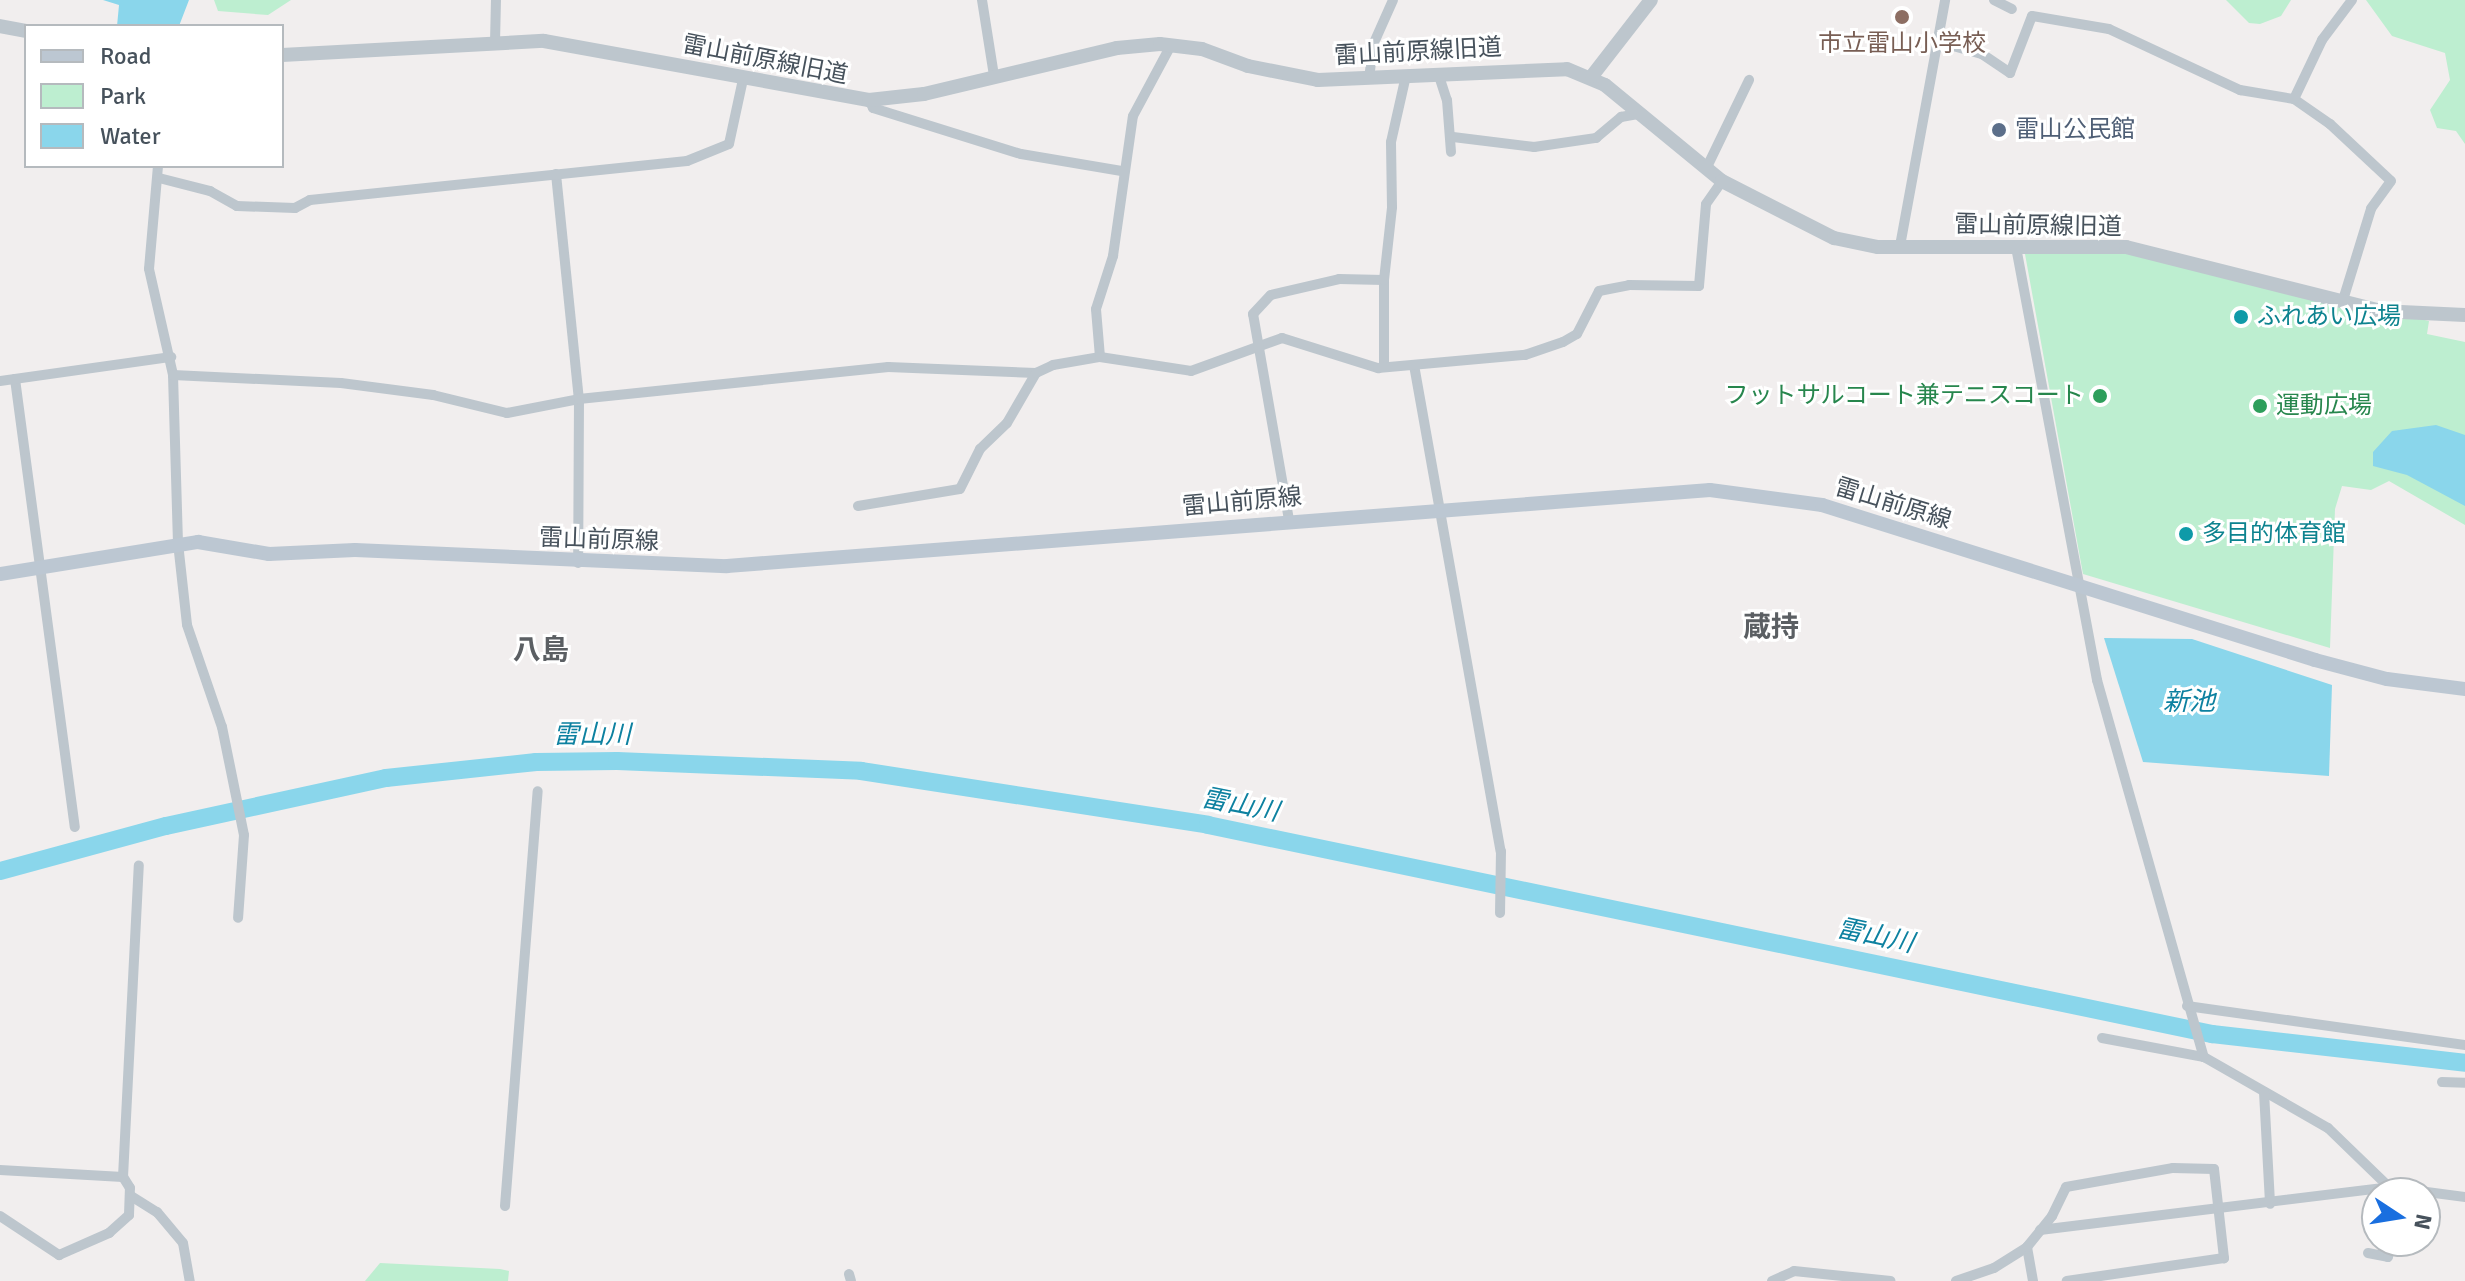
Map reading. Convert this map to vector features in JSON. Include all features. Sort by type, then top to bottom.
[{"type":"main road","name":"雷山前原線","points":[[0,574],[178,543],[269,554],[355,550],[578,563],[793,562],[1651,490],[1751,493],[1822,505],[2348,669],[2465,689]]},
{"type":"street","points":[[495,43],[496,0]]},
{"type":"street","points":[[982,0],[994,76]]},
{"type":"street","points":[[1369,79],[1373,45],[1393,0]]},
{"type":"street","points":[[1592,76],[1651,0]]},
{"type":"street","points":[[1900,246],[1945,0]]},
{"type":"street","points":[[1994,0],[2012,9]]},
{"type":"street","points":[[2294,99],[2322,40],[2352,0]]},
{"type":"street","points":[[1939,42],[1982,54],[2010,73],[2032,16],[2046,18],[2109,29],[2240,90],[2294,99],[2330,124],[2391,181],[2371,209],[2342,303]]},
{"type":"street","points":[[0,26],[24,31]]},
{"type":"street","name":"雷山前原線旧道","points":[[284,55],[495,43],[572,44],[743,79],[869,100],[913,96],[1117,48],[1171,45],[1300,77],[1405,80],[1538,67],[1592,76],[1722,181],[1834,238],[1900,246],[2126,247],[2342,303],[2411,316],[2465,315]]},
{"type":"street","points":[[1100,357],[1096,309],[1113,256],[1122,171],[1133,116],[1171,45]]},
{"type":"street","points":[[1439,76],[1453,137],[1451,152]]},
{"type":"street","points":[[159,178],[259,209],[687,161],[712,154],[733,136],[743,79]]},
{"type":"street","points":[[1384,367],[1384,280],[1392,207],[1391,142],[1405,80]]},
{"type":"street","points":[[1706,169],[1749,80]]},
{"type":"street","points":[[869,100],[873,108],[1021,154],[1122,171]]},
{"type":"street","points":[[1453,137],[1534,147],[1596,138],[1621,117],[1638,114]]},
{"type":"street","points":[[158,168],[149,269],[173,375],[178,543],[187,625],[222,727],[244,835],[238,918]]},
{"type":"street","points":[[556,174],[579,399],[578,563]]},
{"type":"street","points":[[173,375],[341,383],[433,395],[507,413],[579,399],[888,367],[1036,373],[1100,357],[1191,371],[1259,346],[1292,339],[1384,367],[1525,355],[1577,334],[1599,291],[1611,287],[1699,286],[1706,204],[1722,181]]},
{"type":"street","points":[[2016,247],[2097,680],[2204,1053]]},
{"type":"street","points":[[1289,520],[1253,314],[1271,295],[1339,279],[1384,280]]},
{"type":"street","points":[[0,381],[171,357]]},
{"type":"street","points":[[1414,365],[1502,865],[1500,913]]},
{"type":"street","points":[[858,506],[960,489],[980,449],[1007,423],[1036,373]]},
{"type":"street","points":[[15,379],[75,827]]},
{"type":"street","points":[[505,1206],[538,791]]},
{"type":"street","points":[[0,1216],[59,1255],[121,1226],[129,1215],[131,1196],[123,1177],[139,865]]},
{"type":"street","points":[[2189,1009],[2465,1045]]},
{"type":"street","points":[[2102,1038],[2204,1053],[2328,1128],[2375,1177]]},
{"type":"street","points":[[2442,1082],[2465,1083]]},
{"type":"street","points":[[2264,1092],[2270,1204]]},
{"type":"street","points":[[1956,1281],[1994,1268],[2027,1247],[2066,1187],[2173,1168],[2214,1169],[2224,1258],[2156,1276],[2067,1281]]},
{"type":"street","points":[[0,1170],[123,1177]]},
{"type":"street","points":[[2040,1230],[2361,1192]]},
{"type":"street","points":[[2441,1195],[2465,1197]]},
{"type":"street","points":[[131,1196],[157,1212],[183,1243],[190,1281]]},
{"type":"street","points":[[2027,1247],[2033,1281]]},
{"type":"street","points":[[1772,1281],[1794,1271],[1890,1281]]},
{"type":"green space","points":[[214,0],[291,0],[268,15],[218,11]]},
{"type":"green space","points":[[2226,0],[2291,0],[2281,16],[2260,24],[2249,23]]},
{"type":"green space","points":[[2366,0],[2465,0],[2465,144],[2456,131],[2437,128],[2430,110],[2450,80],[2445,53],[2392,36]]},
{"type":"green space","points":[[2126,251],[2429,321],[2427,334],[2465,342],[2465,525],[2389,481],[2371,490],[2342,486],[2335,509],[2330,648],[2083,574],[2025,254]]},
{"type":"green space","points":[[380,1263],[500,1269],[509,1271],[508,1281],[365,1281]]},
{"type":"water","points":[[103,0],[189,0],[180,24],[117,24],[119,5]]},
{"type":"water","points":[[2436,425],[2465,435],[2465,506],[2407,475],[2373,466],[2373,452],[2392,431]]},
{"type":"water","name":"新池","points":[[2104,638],[2192,639],[2332,685],[2329,776],[2143,762]]},
{"type":"waterway","name":"雷山川","points":[[0,871],[166,826],[386,778],[536,762],[617,761],[861,771],[1208,825],[2212,1034],[2465,1063]]},
{"type":"place","name":"市立雷山小学校","points":[[1902,17]]},
{"type":"place","name":"雷山公民館","points":[[1999,130]]},
{"type":"place","name":"ふれあい広場","points":[[2241,317]]},
{"type":"place","name":"フットサルコート兼テニスコート","points":[[2100,396]]},
{"type":"place","name":"運動広場","points":[[2260,406]]},
{"type":"place","name":"多目的体育館","points":[[2186,534]]},
{"type":"district","name":"蔵持","points":[[1771,627]]},
{"type":"district","name":"八島","points":[[541,650]]}]
